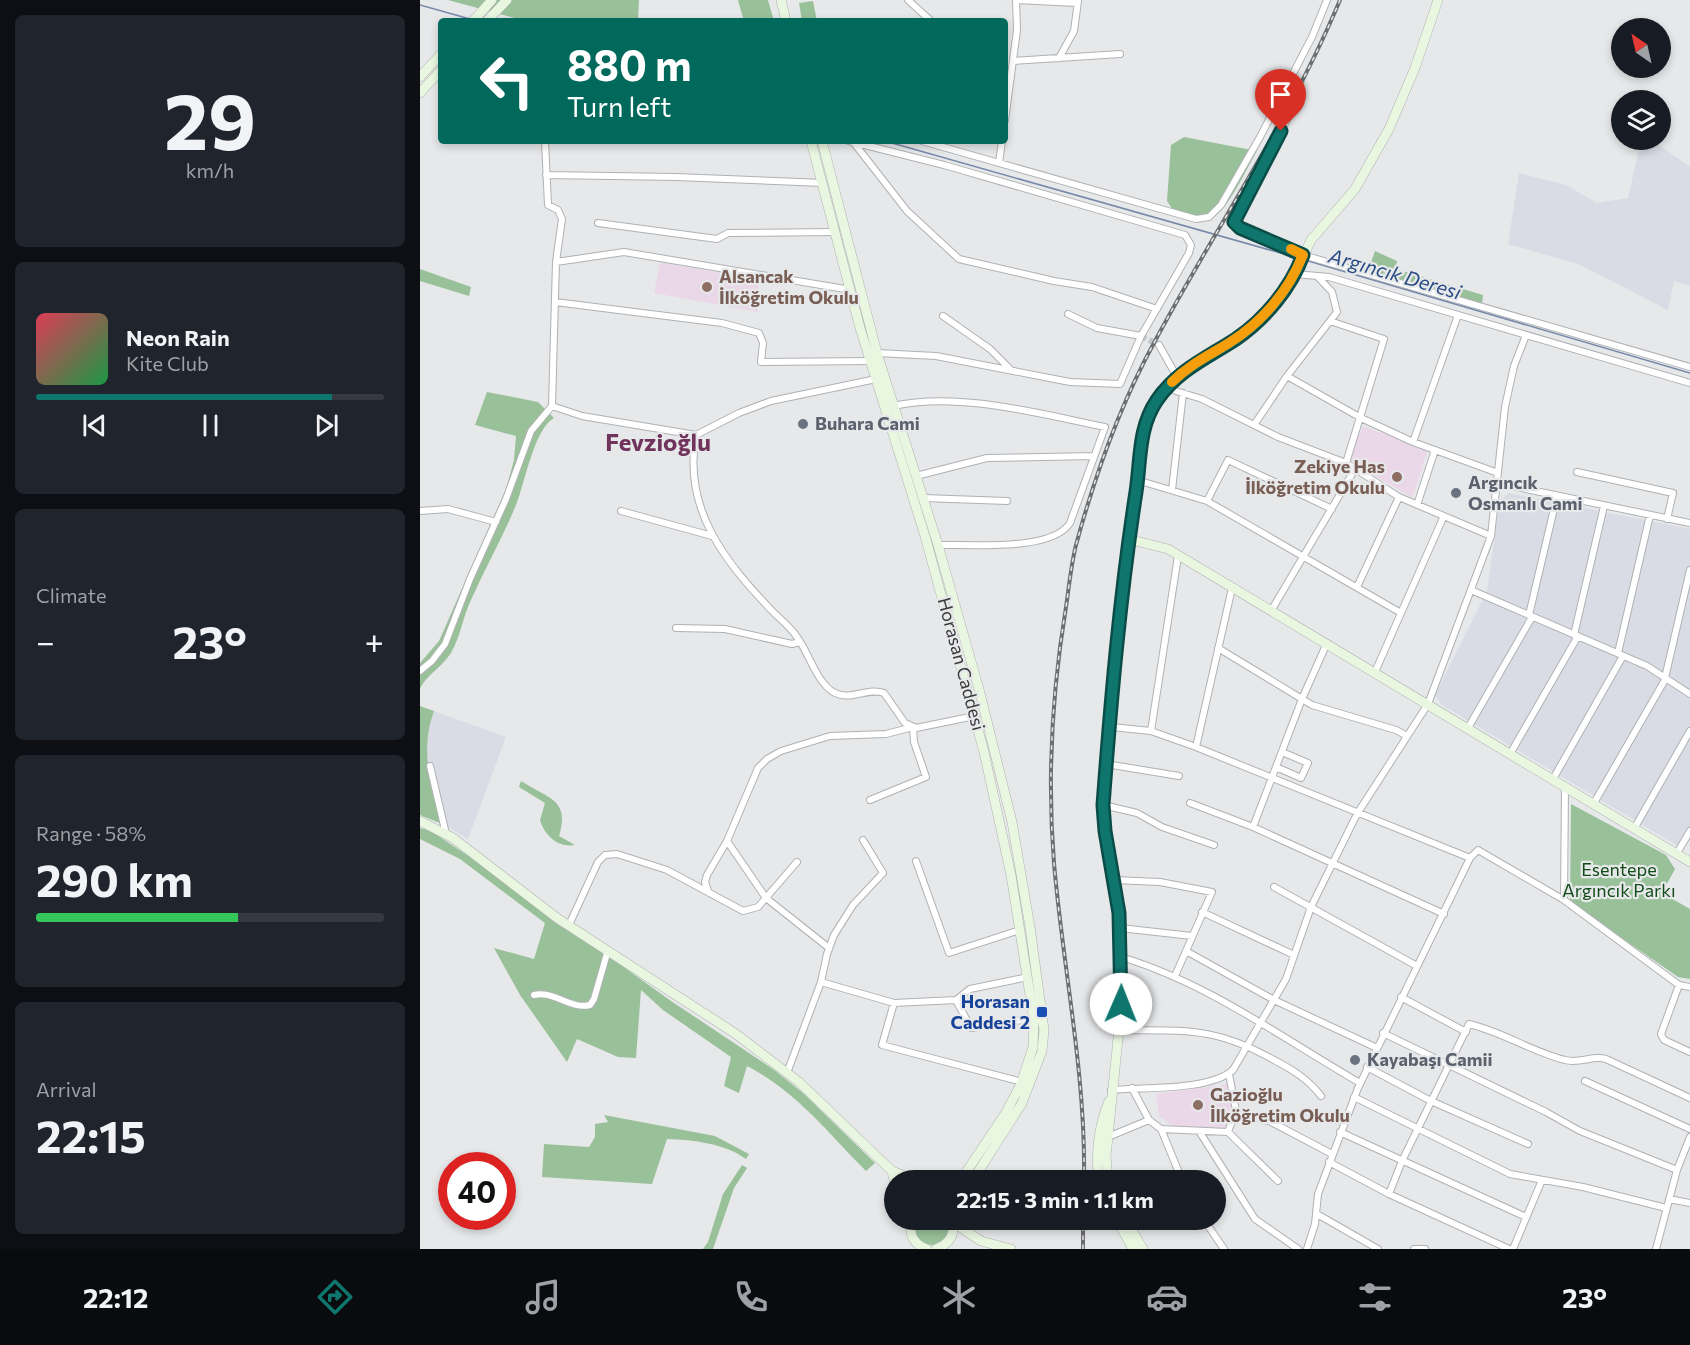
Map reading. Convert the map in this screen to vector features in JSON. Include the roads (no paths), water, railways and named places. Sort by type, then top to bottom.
[{"type":"street","points":[[475,18],[492,0]]},
{"type":"street","points":[[490,18],[507,0]]},
{"type":"street","points":[[781,0],[785,18]]},
{"type":"street","points":[[908,0],[928,18]]},
{"type":"street","points":[[1008,96],[1017,30],[1016,0],[1078,2],[1074,32],[1059,58]]},
{"type":"street","points":[[932,144],[1196,219],[1209,217],[1221,205],[1260,137],[1312,37],[1327,0]]},
{"type":"street","points":[[1108,1170],[1110,1094],[1118,1030],[1121,957],[1120,928],[1103,805],[1128,539],[1142,429],[1152,408],[1177,377],[1251,326],[1277,299],[1296,271],[1311,240],[1355,189],[1377,155],[1415,68],[1437,0]]},
{"type":"street","points":[[1008,64],[1120,54]]},
{"type":"street","points":[[420,77],[438,57]]},
{"type":"street","points":[[420,93],[438,73]]},
{"type":"street","points":[[1289,116],[1234,222],[1240,228],[1303,256],[1690,367]]},
{"type":"street","points":[[420,670],[432,661],[445,644],[531,431],[552,406],[556,262],[562,219],[558,210],[548,205],[545,144]]},
{"type":"street","name":"Horasan Caddesi","points":[[812,144],[876,379],[925,536],[975,716],[1001,823],[1028,977],[1034,1018],[1033,1047],[1022,1082],[1005,1114],[968,1170]]},
{"type":"street","name":"Horasan Caddesi","points":[[823,144],[877,353],[938,545],[974,669],[1010,813],[1025,892],[1044,1030],[1042,1051],[1027,1094],[979,1170]]},
{"type":"street","points":[[854,144],[907,211],[959,259],[1054,281],[1092,287],[1157,309]]},
{"type":"street","points":[[860,144],[944,165],[1185,236],[1190,242],[1190,251],[1142,336],[1120,384],[1070,382],[936,356],[877,353]]},
{"type":"street","points":[[999,163],[1002,144]]},
{"type":"street","points":[[546,175],[823,183]]},
{"type":"street","points":[[598,223],[717,239],[728,233],[836,232]]},
{"type":"street","points":[[556,262],[624,252],[851,290]]},
{"type":"street","points":[[1296,271],[1329,277],[1690,383]]},
{"type":"street","points":[[1254,425],[1287,376],[1337,312],[1335,298],[1329,287],[1316,276]]},
{"type":"street","points":[[555,303],[747,329],[759,333],[763,343],[761,362],[871,361]]},
{"type":"street","points":[[1068,314],[1097,328],[1142,336]]},
{"type":"street","points":[[1413,441],[1458,315]]},
{"type":"street","points":[[943,316],[990,349],[1011,371]]},
{"type":"street","points":[[1330,321],[1384,339],[1346,463]]},
{"type":"street","points":[[1110,1094],[1132,1088],[1206,1082],[1229,1074],[1286,979],[1311,907],[1358,813],[1428,704],[1471,590],[1491,536],[1507,393],[1526,335]]},
{"type":"street","points":[[1160,345],[1177,377]]},
{"type":"street","points":[[1287,376],[1361,418],[1435,450],[1498,473]]},
{"type":"street","points":[[552,406],[585,417],[696,435],[739,413],[771,401],[876,379]]},
{"type":"street","points":[[1166,388],[1202,399],[1278,437],[1346,463],[1399,497],[1443,518],[1491,536]]},
{"type":"street","points":[[1172,490],[1183,393]]},
{"type":"street","points":[[893,406],[927,400],[961,401],[1105,427],[1070,523],[1059,535],[1016,543],[938,545]]},
{"type":"street","points":[[696,435],[693,457],[695,487],[702,515],[712,536],[800,642],[826,685],[833,692],[845,696],[881,692],[889,696],[905,723],[913,728]]},
{"type":"street","points":[[1417,505],[1435,450]]},
{"type":"street","points":[[916,476],[987,458],[1094,456]]},
{"type":"street","points":[[1207,501],[1228,460],[1332,509]]},
{"type":"street","points":[[1271,611],[1355,469]]},
{"type":"street","points":[[1577,472],[1673,493],[1667,519]]},
{"type":"street","points":[[1137,480],[1207,501],[1401,614]]},
{"type":"street","points":[[1497,483],[1690,524]]},
{"type":"street","points":[[1468,728],[1531,616],[1557,496]]},
{"type":"street","points":[[1356,587],[1399,497]]},
{"type":"street","points":[[923,498],[1007,501]]},
{"type":"street","points":[[1510,754],[1576,635],[1604,506]]},
{"type":"street","points":[[420,511],[448,509],[496,522]]},
{"type":"street","points":[[621,511],[712,536]]},
{"type":"street","points":[[1552,779],[1621,655],[1650,515]]},
{"type":"street","points":[[1375,672],[1443,518]]},
{"type":"street","points":[[1128,539],[1158,546],[1178,556],[1635,827],[1690,862]]},
{"type":"street","points":[[1151,731],[1178,556]]},
{"type":"street","points":[[1594,803],[1665,678],[1690,570]]},
{"type":"street","points":[[1196,747],[1232,588]]},
{"type":"street","points":[[1471,590],[1621,655],[1690,694]]},
{"type":"street","points":[[676,628],[725,629],[792,644],[800,642]]},
{"type":"street","points":[[1253,826],[1302,699],[1327,644]]},
{"type":"street","points":[[1218,648],[1312,705],[1396,730],[1407,736]]},
{"type":"street","points":[[708,891],[706,878],[727,841],[758,768],[771,756],[830,736],[878,735],[975,716]]},
{"type":"street","points":[[1111,727],[1151,731],[1196,747],[1470,858]]},
{"type":"street","points":[[870,800],[926,777],[914,742],[913,728]]},
{"type":"street","points":[[1635,827],[1690,731]]},
{"type":"street","points":[[1276,768],[1301,778],[1308,763],[1282,752]]},
{"type":"street","points":[[1106,764],[1179,776]]},
{"type":"street","points":[[430,766],[446,834]]},
{"type":"street","points":[[1564,900],[1565,787]]},
{"type":"street","points":[[1190,803],[1253,826],[1444,914]]},
{"type":"street","points":[[1103,805],[1137,813],[1162,827],[1214,845]]},
{"type":"street","points":[[420,821],[446,834],[569,925],[736,1034],[787,1073],[887,1170]]},
{"type":"street","points":[[1677,854],[1690,831]]},
{"type":"street","points":[[787,1073],[821,982],[829,948],[853,905],[883,873],[863,840]]},
{"type":"street","points":[[727,841],[766,898],[829,948]]},
{"type":"street","points":[[1307,1249],[1317,1214],[1318,1194],[1360,1083],[1470,858],[1478,850],[1564,900],[1679,985],[1690,987]]},
{"type":"street","points":[[569,925],[598,862],[608,854],[617,854],[667,870],[743,911],[754,909],[766,898],[796,862]]},
{"type":"street","points":[[916,861],[949,953],[1020,930]]},
{"type":"street","points":[[1114,880],[1160,882],[1212,892],[1175,976]]},
{"type":"street","points":[[1274,887],[1417,966]]},
{"type":"street","points":[[1202,912],[1294,954]]},
{"type":"street","points":[[1120,928],[1192,936]]},
{"type":"street","points":[[534,995],[545,994],[582,1006],[590,1005],[594,999],[608,950]]},
{"type":"street","points":[[1186,951],[1274,1000],[1377,1048]]},
{"type":"street","points":[[1121,957],[1175,976],[1208,992],[1360,1083]]},
{"type":"street","points":[[821,982],[894,1003],[956,1000],[970,989],[1028,977]]},
{"type":"street","points":[[1679,985],[1662,1034],[1664,1040],[1690,1052]]},
{"type":"street","points":[[1401,997],[1466,1032]]},
{"type":"street","points":[[956,1000],[971,1028],[1034,1018]]},
{"type":"street","points":[[894,1003],[882,1045],[1022,1082]]},
{"type":"street","points":[[1389,1194],[1402,1161],[1469,1024],[1491,1029],[1569,1061],[1603,1058],[1690,1098]]},
{"type":"street","points":[[1118,1030],[1203,1031],[1248,1045],[1299,1074],[1321,1096]]},
{"type":"street","points":[[1383,1033],[1587,1134],[1677,1170]]},
{"type":"street","points":[[1367,1067],[1431,1101],[1528,1144]]},
{"type":"street","points":[[1228,1132],[1236,1111],[1229,1074]]},
{"type":"street","points":[[1585,1082],[1690,1129]]},
{"type":"street","points":[[1132,1088],[1149,1120],[1161,1129],[1178,1170]]},
{"type":"street","points":[[1099,1170],[1099,1147],[1104,1112],[1110,1094]]},
{"type":"street","points":[[1354,1097],[1510,1174],[1583,1186],[1666,1208]]},
{"type":"street","points":[[1236,1111],[1270,1122],[1332,1154]]},
{"type":"street","points":[[1108,1137],[1149,1120]]},
{"type":"street","points":[[1161,1129],[1228,1132],[1278,1181]]},
{"type":"street","points":[[1199,1131],[1255,1219],[1298,1249]]},
{"type":"street","points":[[1340,1132],[1526,1217]]},
{"type":"street","points":[[1656,1249],[1677,1170],[1690,1137]]},
{"type":"street","points":[[1329,1162],[1389,1194],[1511,1249],[1542,1180]]},
{"type":"street","points":[[1669,1199],[1690,1203]]},
{"type":"street","points":[[1317,1214],[1378,1249]]},
{"type":"street","points":[[911,1230],[911,1236],[920,1248]]},
{"type":"street","points":[[942,1248],[951,1238],[951,1230]]},
{"type":"street","points":[[966,1230],[981,1241],[1011,1249]]},
{"type":"street","points":[[1123,1230],[1133,1249]]},
{"type":"street","points":[[1132,1230],[1143,1249]]},
{"type":"street","points":[[1211,1230],[1224,1249]]},
{"type":"street","points":[[1414,1249],[1425,1249]]},
{"type":"waterway","name":"Argıncık Deresi","points":[[420,5],[466,18]]},
{"type":"waterway","name":"Argıncık Deresi","points":[[896,144],[1298,258]]},
{"type":"waterway","name":"Argıncık Deresi","points":[[1305,260],[1690,373]]},
{"type":"tunnel","points":[[1141,336],[1159,345]]},
{"type":"railway","points":[[1084,1170],[1078,1061],[1058,903],[1051,799],[1054,703],[1074,553],[1100,467],[1142,365],[1276,131],[1340,0]]},
{"type":"railway","points":[[1083,1230],[1083,1249]]},
{"type":"place","name":"Alsancak İlköğretim Okulu","points":[[707,287]]},
{"type":"place","name":"Buhara Cami","points":[[803,424]]},
{"type":"place","name":"Zekiye Has İlköğretim Okulu","points":[[1397,477]]},
{"type":"place","name":"Argıncık Osmanlı Cami","points":[[1456,493]]},
{"type":"place","name":"Horasan Caddesi 2","points":[[1042,1012]]},
{"type":"place","name":"Kayabaşı Camii","points":[[1355,1060]]},
{"type":"place","name":"Gazioğlu İlköğretim Okulu","points":[[1198,1105]]},
{"type":"district","name":"Fevzioğlu","points":[[658,443]]},
{"type":"park label","name":"Esentepe Argıncık Parkı","points":[[1619,880]]}]
